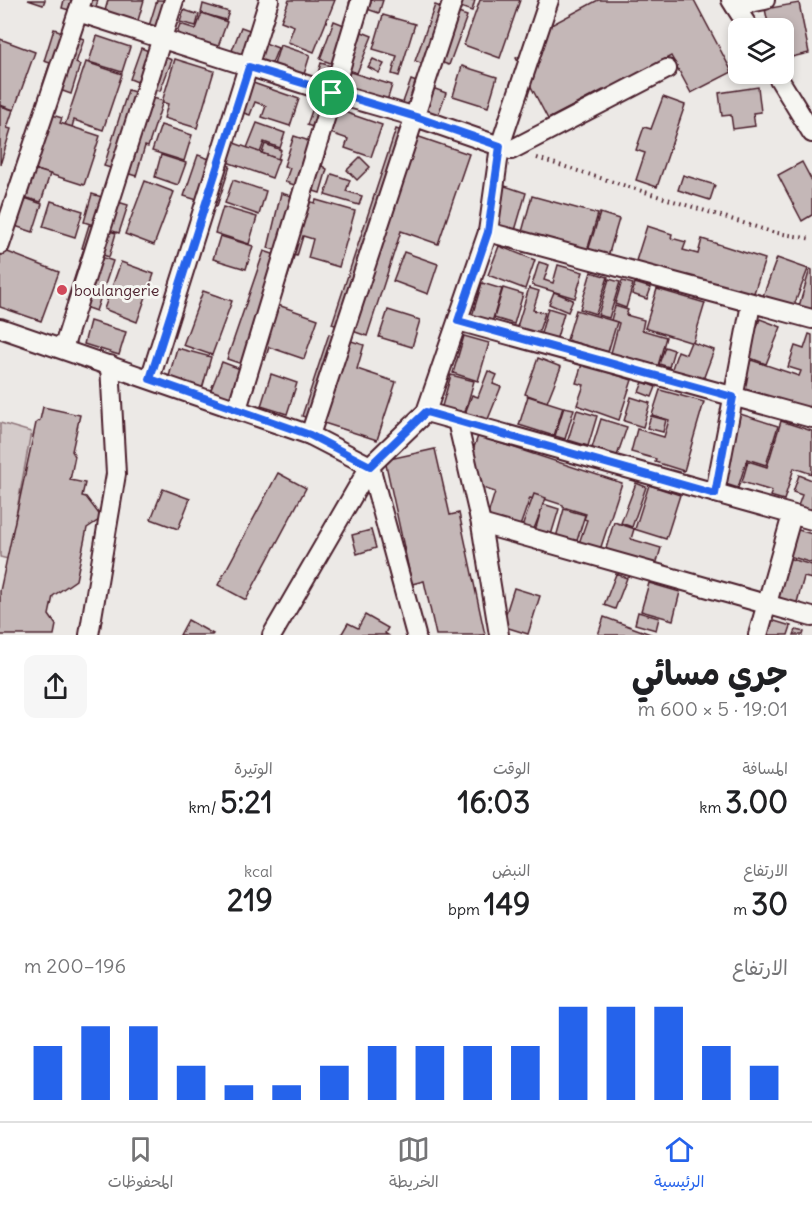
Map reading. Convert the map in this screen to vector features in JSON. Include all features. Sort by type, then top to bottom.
[{"type":"street","points":[[63,349],[174,0]]},
{"type":"street","points":[[150,379],[269,0]]},
{"type":"street","points":[[237,409],[361,0]]},
{"type":"street","points":[[310,435],[453,0]]},
{"type":"street","points":[[272,635],[370,466],[426,412],[488,232],[505,148],[549,0]]},
{"type":"street","points":[[742,18],[733,3],[765,0]]},
{"type":"street","points":[[0,245],[80,6],[163,38],[249,67],[416,117],[505,148],[667,69]]},
{"type":"street","points":[[782,84],[812,133]]},
{"type":"street","points":[[488,232],[812,320]]},
{"type":"street","points":[[715,494],[751,304]]},
{"type":"street","points":[[458,321],[812,418]]},
{"type":"street","points":[[0,328],[310,435],[370,466],[416,635]]},
{"type":"street","points":[[89,635],[116,474],[111,365]]},
{"type":"street","points":[[426,412],[812,520]]},
{"type":"street","points":[[457,421],[481,524],[499,635]]},
{"type":"street","points":[[758,635],[792,515]]},
{"type":"street","points":[[481,524],[812,617]]},
{"type":"path","points":[[505,148],[772,232],[812,239]]},
{"type":"shaded area","points":[[0,423],[31,432],[8,559],[0,557]]},
{"type":"building","points":[[28,0],[45,0],[43,5]]},
{"type":"building","points":[[64,0],[98,0],[93,17],[62,8]]},
{"type":"building","points":[[108,0],[144,0],[134,34],[101,25]]},
{"type":"building","points":[[157,0],[180,0],[167,45],[145,39]]},
{"type":"building","points":[[289,0],[335,0],[314,52],[288,42],[294,26],[281,21]]},
{"type":"building","points":[[350,0],[383,0],[379,13],[349,3]]},
{"type":"building","points":[[440,0],[475,0],[472,11]]},
{"type":"building","points":[[480,0],[520,0],[500,58],[464,45]]},
{"type":"building","points":[[598,0],[694,0],[728,64],[728,74],[691,93],[671,56],[650,67],[657,80],[608,101],[603,90],[548,119],[516,58],[544,43],[538,32]]},
{"type":"building","points":[[799,3],[809,53],[794,56],[794,18],[767,18],[765,9]]},
{"type":"building","points":[[203,4],[229,12],[226,20],[201,13]]},
{"type":"building","points":[[435,5],[467,16],[449,65],[429,58],[426,65],[415,61]]},
{"type":"building","points":[[184,10],[199,15],[196,26],[180,22]]},
{"type":"building","points":[[202,13],[227,22],[212,63],[171,48],[180,24],[196,29]]},
{"type":"building","points":[[383,15],[415,24],[399,76],[392,74],[397,56],[373,49]]},
{"type":"building","points":[[334,21],[372,36],[357,73],[320,59]]},
{"type":"building","points":[[241,27],[252,31],[249,37],[278,48],[270,68],[228,61]]},
{"type":"building","points":[[54,29],[84,39],[76,63],[80,65],[71,94],[43,84],[50,63],[44,61]]},
{"type":"building","points":[[97,36],[130,47],[122,72],[89,62]]},
{"type":"building","points":[[0,39],[35,52],[14,110],[0,105]]},
{"type":"building","points":[[280,45],[310,55],[300,87],[270,78]]},
{"type":"building","points":[[141,48],[172,60],[160,91],[130,79]]},
{"type":"building","points":[[175,59],[214,71],[197,128],[164,118],[168,104],[162,102]]},
{"type":"building","points":[[373,59],[384,64],[379,73],[368,67]]},
{"type":"building","points":[[86,62],[122,74],[103,130],[74,120],[72,127],[65,125]]},
{"type":"building","points":[[321,63],[392,85],[383,114],[314,86]]},
{"type":"building","points":[[462,66],[497,77],[488,107],[453,96]]},
{"type":"building","points":[[236,77],[299,99],[290,126],[262,117],[266,106],[255,102],[250,115],[225,107]]},
{"type":"building","points":[[411,80],[446,93],[432,132],[397,119]]},
{"type":"building","points":[[758,87],[761,112],[753,113],[755,126],[733,129],[731,115],[722,116],[719,93]]},
{"type":"building","points":[[128,90],[163,101],[136,176],[104,166]]},
{"type":"building","points":[[663,97],[685,105],[657,187],[636,180],[645,153],[636,150],[644,127],[651,129]]},
{"type":"building","points":[[315,102],[382,125],[371,157],[345,148],[348,139],[307,125]]},
{"type":"building","points":[[0,106],[13,110],[7,128],[11,129],[0,165]]},
{"type":"building","points":[[36,110],[62,118],[60,123],[100,136],[84,185],[18,164]]},
{"type":"building","points":[[257,123],[285,133],[280,148],[264,142],[260,153],[247,148]]},
{"type":"building","points":[[161,125],[192,135],[184,161],[152,151]]},
{"type":"building","points":[[396,129],[469,154],[438,244],[401,231],[367,336],[332,324]]},
{"type":"building","points":[[294,136],[328,147],[322,166],[327,169],[320,193],[285,182],[290,168],[284,166]]},
{"type":"building","points":[[234,143],[279,159],[272,178],[227,162]]},
{"type":"building","points":[[265,144],[281,150],[278,159],[262,153]]},
{"type":"building","points":[[161,155],[186,163],[178,185],[155,177]]},
{"type":"building","points":[[198,155],[230,166],[217,206],[184,196]]},
{"type":"building","points":[[360,157],[370,167],[357,180],[347,170]]},
{"type":"building","points":[[802,162],[812,181],[812,215],[802,221],[778,175]]},
{"type":"building","points":[[16,165],[31,170],[22,197],[42,204],[33,232],[0,221]]},
{"type":"building","points":[[33,169],[50,174],[41,202],[24,197]]},
{"type":"building","points":[[332,174],[350,180],[346,191],[362,196],[359,205],[325,195]]},
{"type":"building","points":[[683,175],[715,185],[710,200],[678,190]]},
{"type":"building","points":[[233,180],[266,191],[259,215],[225,203]]},
{"type":"building","points":[[145,181],[174,192],[154,245],[125,234]]},
{"type":"building","points":[[502,185],[526,193],[514,234],[489,227]]},
{"type":"building","points":[[281,193],[355,211],[339,267],[308,258],[313,239],[303,236],[297,256],[268,248]]},
{"type":"building","points":[[92,194],[128,205],[119,233],[84,222]]},
{"type":"building","points":[[532,196],[598,214],[587,251],[522,232]]},
{"type":"building","points":[[51,201],[83,211],[75,237],[43,227]]},
{"type":"building","points":[[223,207],[257,217],[249,244],[215,233]]},
{"type":"building","points":[[600,213],[619,219],[607,260],[587,254]]},
{"type":"building","points":[[89,225],[116,233],[109,257],[82,248]]},
{"type":"building","points":[[647,226],[672,234],[671,238],[686,242],[683,250],[698,254],[702,239],[765,259],[752,299],[635,264]]},
{"type":"building","points":[[220,236],[253,246],[246,269],[213,259]]},
{"type":"building","points":[[499,246],[535,260],[525,289],[488,275]]},
{"type":"building","points":[[0,249],[59,272],[41,321],[0,307]]},
{"type":"building","points":[[83,251],[113,261],[96,311],[67,301]]},
{"type":"building","points":[[264,251],[293,261],[278,305],[318,319],[304,359],[269,347],[265,360],[254,356],[251,367],[227,359]]},
{"type":"building","points":[[404,252],[438,264],[428,294],[393,281]]},
{"type":"building","points":[[777,258],[808,269],[793,308],[763,296]]},
{"type":"building","points":[[121,262],[154,274],[137,322],[104,309]]},
{"type":"building","points":[[539,262],[549,265],[544,280],[553,283],[558,265],[583,272],[575,298],[532,285]]},
{"type":"building","points":[[810,269],[812,270],[812,317],[797,313]]},
{"type":"building","points":[[591,272],[608,277],[596,314],[580,309]]},
{"type":"building","points":[[609,279],[620,282],[609,318],[598,315]]},
{"type":"building","points":[[622,281],[633,284],[626,308],[615,304]]},
{"type":"building","points":[[482,283],[502,289],[492,322],[472,316]]},
{"type":"building","points":[[635,283],[651,288],[647,299],[632,294]]},
{"type":"building","points":[[503,288],[523,294],[514,324],[494,318]]},
{"type":"building","points":[[529,288],[539,291],[533,310],[545,313],[537,337],[516,330]]},
{"type":"building","points":[[657,289],[705,303],[693,343],[645,328]]},
{"type":"building","points":[[203,291],[232,301],[212,355],[183,345]]},
{"type":"building","points":[[554,292],[573,300],[568,312],[549,304]]},
{"type":"building","points":[[615,306],[628,310],[626,315],[644,320],[642,330],[666,337],[658,366],[611,353],[619,323],[611,320]]},
{"type":"building","points":[[548,308],[564,313],[556,341],[540,337]]},
{"type":"building","points":[[388,310],[420,320],[412,347],[379,337]]},
{"type":"building","points":[[576,310],[617,322],[608,352],[567,340]]},
{"type":"building","points":[[760,319],[781,327],[766,364],[745,356]]},
{"type":"building","points":[[90,321],[126,332],[119,355],[84,344]]},
{"type":"building","points":[[329,334],[364,345],[357,369],[396,382],[377,440],[302,416]]},
{"type":"building","points":[[809,334],[812,335],[812,400],[808,411],[741,389],[751,360],[799,376],[801,371],[788,367],[795,346],[804,349]]},
{"type":"building","points":[[464,336],[489,343],[478,381],[453,373]]},
{"type":"building","points":[[691,342],[714,350],[701,385],[670,374],[678,351],[686,354]]},
{"type":"building","points":[[665,347],[674,350],[669,367],[659,364]]},
{"type":"building","points":[[177,348],[211,357],[202,389],[168,380]]},
{"type":"building","points":[[538,358],[561,367],[547,402],[525,394]]},
{"type":"building","points":[[222,362],[256,375],[245,406],[210,392]]},
{"type":"building","points":[[582,364],[632,380],[619,420],[577,405],[584,385],[576,383]]},
{"type":"building","points":[[488,371],[497,375],[493,384],[501,387],[486,424],[464,416],[472,395],[478,397]]},
{"type":"building","points":[[271,374],[297,383],[287,414],[261,406]]},
{"type":"building","points":[[451,375],[474,381],[463,419],[440,413]]},
{"type":"building","points":[[643,382],[656,387],[652,397],[639,392]]},
{"type":"building","points":[[660,390],[704,402],[684,471],[655,462],[656,459],[631,452],[637,429],[664,437],[669,420],[652,415]]},
{"type":"building","points":[[528,396],[563,407],[554,436],[519,425]]},
{"type":"building","points":[[631,397],[650,403],[643,427],[624,421]]},
{"type":"building","points":[[43,407],[80,415],[72,451],[75,456],[70,480],[85,483],[82,496],[86,497],[102,518],[87,528],[76,580],[53,596],[49,615],[56,625],[54,635],[0,635],[0,591],[36,423],[40,420]]},
{"type":"building","points":[[564,407],[574,409],[565,439],[555,436]]},
{"type":"building","points":[[577,410],[597,416],[588,446],[568,440]]},
{"type":"building","points":[[734,412],[778,426],[766,465],[747,459],[738,488],[713,480]]},
{"type":"building","points":[[651,416],[666,420],[663,432],[647,428]]},
{"type":"building","points":[[601,419],[627,427],[617,456],[592,448]]},
{"type":"building","points":[[781,421],[812,431],[812,474],[794,468],[784,500],[770,496],[772,491],[742,482],[748,461],[767,467]]},
{"type":"building","points":[[478,436],[622,483],[598,556],[577,549],[587,520],[584,519],[586,514],[563,507],[563,505],[538,497],[537,500],[530,498],[519,529],[487,518],[495,492],[462,481]]},
{"type":"building","points":[[435,449],[450,515],[459,513],[485,635],[436,635],[424,581],[412,584],[385,460]]},
{"type":"building","points":[[278,473],[306,488],[246,600],[218,585]]},
{"type":"building","points":[[799,475],[812,480],[812,511],[798,506],[802,495],[793,492]]},
{"type":"building","points":[[636,483],[646,487],[632,527],[621,523]]},
{"type":"building","points":[[649,485],[680,495],[666,539],[634,529],[631,539],[661,548],[656,565],[625,555],[624,562],[604,555],[614,522],[635,529]]},
{"type":"building","points":[[163,489],[190,499],[178,529],[151,519]]},
{"type":"building","points":[[534,494],[546,498],[532,534],[521,530]]},
{"type":"building","points":[[543,504],[559,509],[551,535],[535,531]]},
{"type":"building","points":[[564,509],[585,515],[575,547],[555,541]]},
{"type":"building","points":[[795,529],[812,534],[812,563],[786,555]]},
{"type":"building","points":[[371,530],[376,548],[357,554],[352,535]]},
{"type":"building","points":[[781,556],[812,565],[812,579],[804,577],[796,606],[769,598]]},
{"type":"building","points":[[616,574],[627,578],[615,609],[604,605]]},
{"type":"building","points":[[649,583],[680,592],[673,620],[641,611]]},
{"type":"building","points":[[514,588],[540,596],[528,634],[502,626]]},
{"type":"building","points":[[638,612],[659,618],[656,630],[635,624]]},
{"type":"building","points":[[365,615],[388,628],[385,633],[388,635],[341,635],[348,623],[358,628]]},
{"type":"building","points":[[604,617],[653,635],[598,635]]},
{"type":"building","points":[[768,619],[791,626],[788,635],[764,635]]},
{"type":"building","points":[[188,620],[213,634],[180,635]]},
{"type":"building","points":[[796,630],[804,632],[803,635],[794,635]]},
{"type":"place","name":"boulangerie","points":[[62,290]]},
{"type":"route","points":[[249,67],[332,93],[416,117],[500,146],[488,232],[458,321],[733,397],[715,494],[426,412],[370,466],[310,435],[150,379],[249,67]]}]
